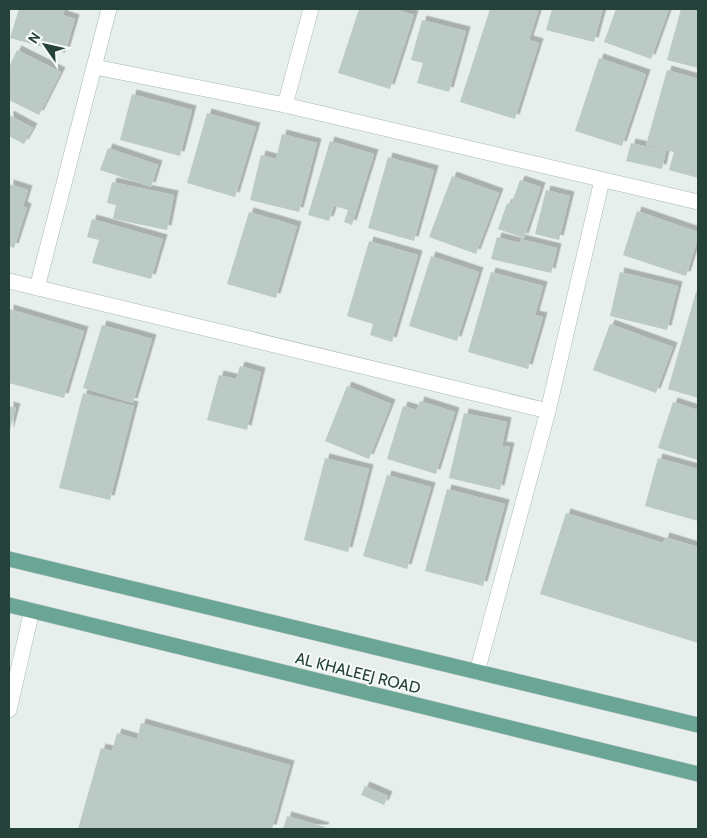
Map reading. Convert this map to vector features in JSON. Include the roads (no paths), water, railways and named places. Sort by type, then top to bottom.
[{"type":"main road","name":"AL KHALEEJ ROAD","points":[[9,559],[698,725]]},
{"type":"main road","name":"AL KHALEEJ ROAD","points":[[9,605],[698,774]]},
{"type":"street","points":[[37,288],[109,9]]},
{"type":"street","points":[[285,104],[311,9]]},
{"type":"street","points":[[95,67],[285,104],[698,202]]},
{"type":"street","points":[[477,672],[548,411],[602,180]]},
{"type":"street","points":[[9,281],[548,411]]},
{"type":"street","points":[[9,710],[32,610]]}]
